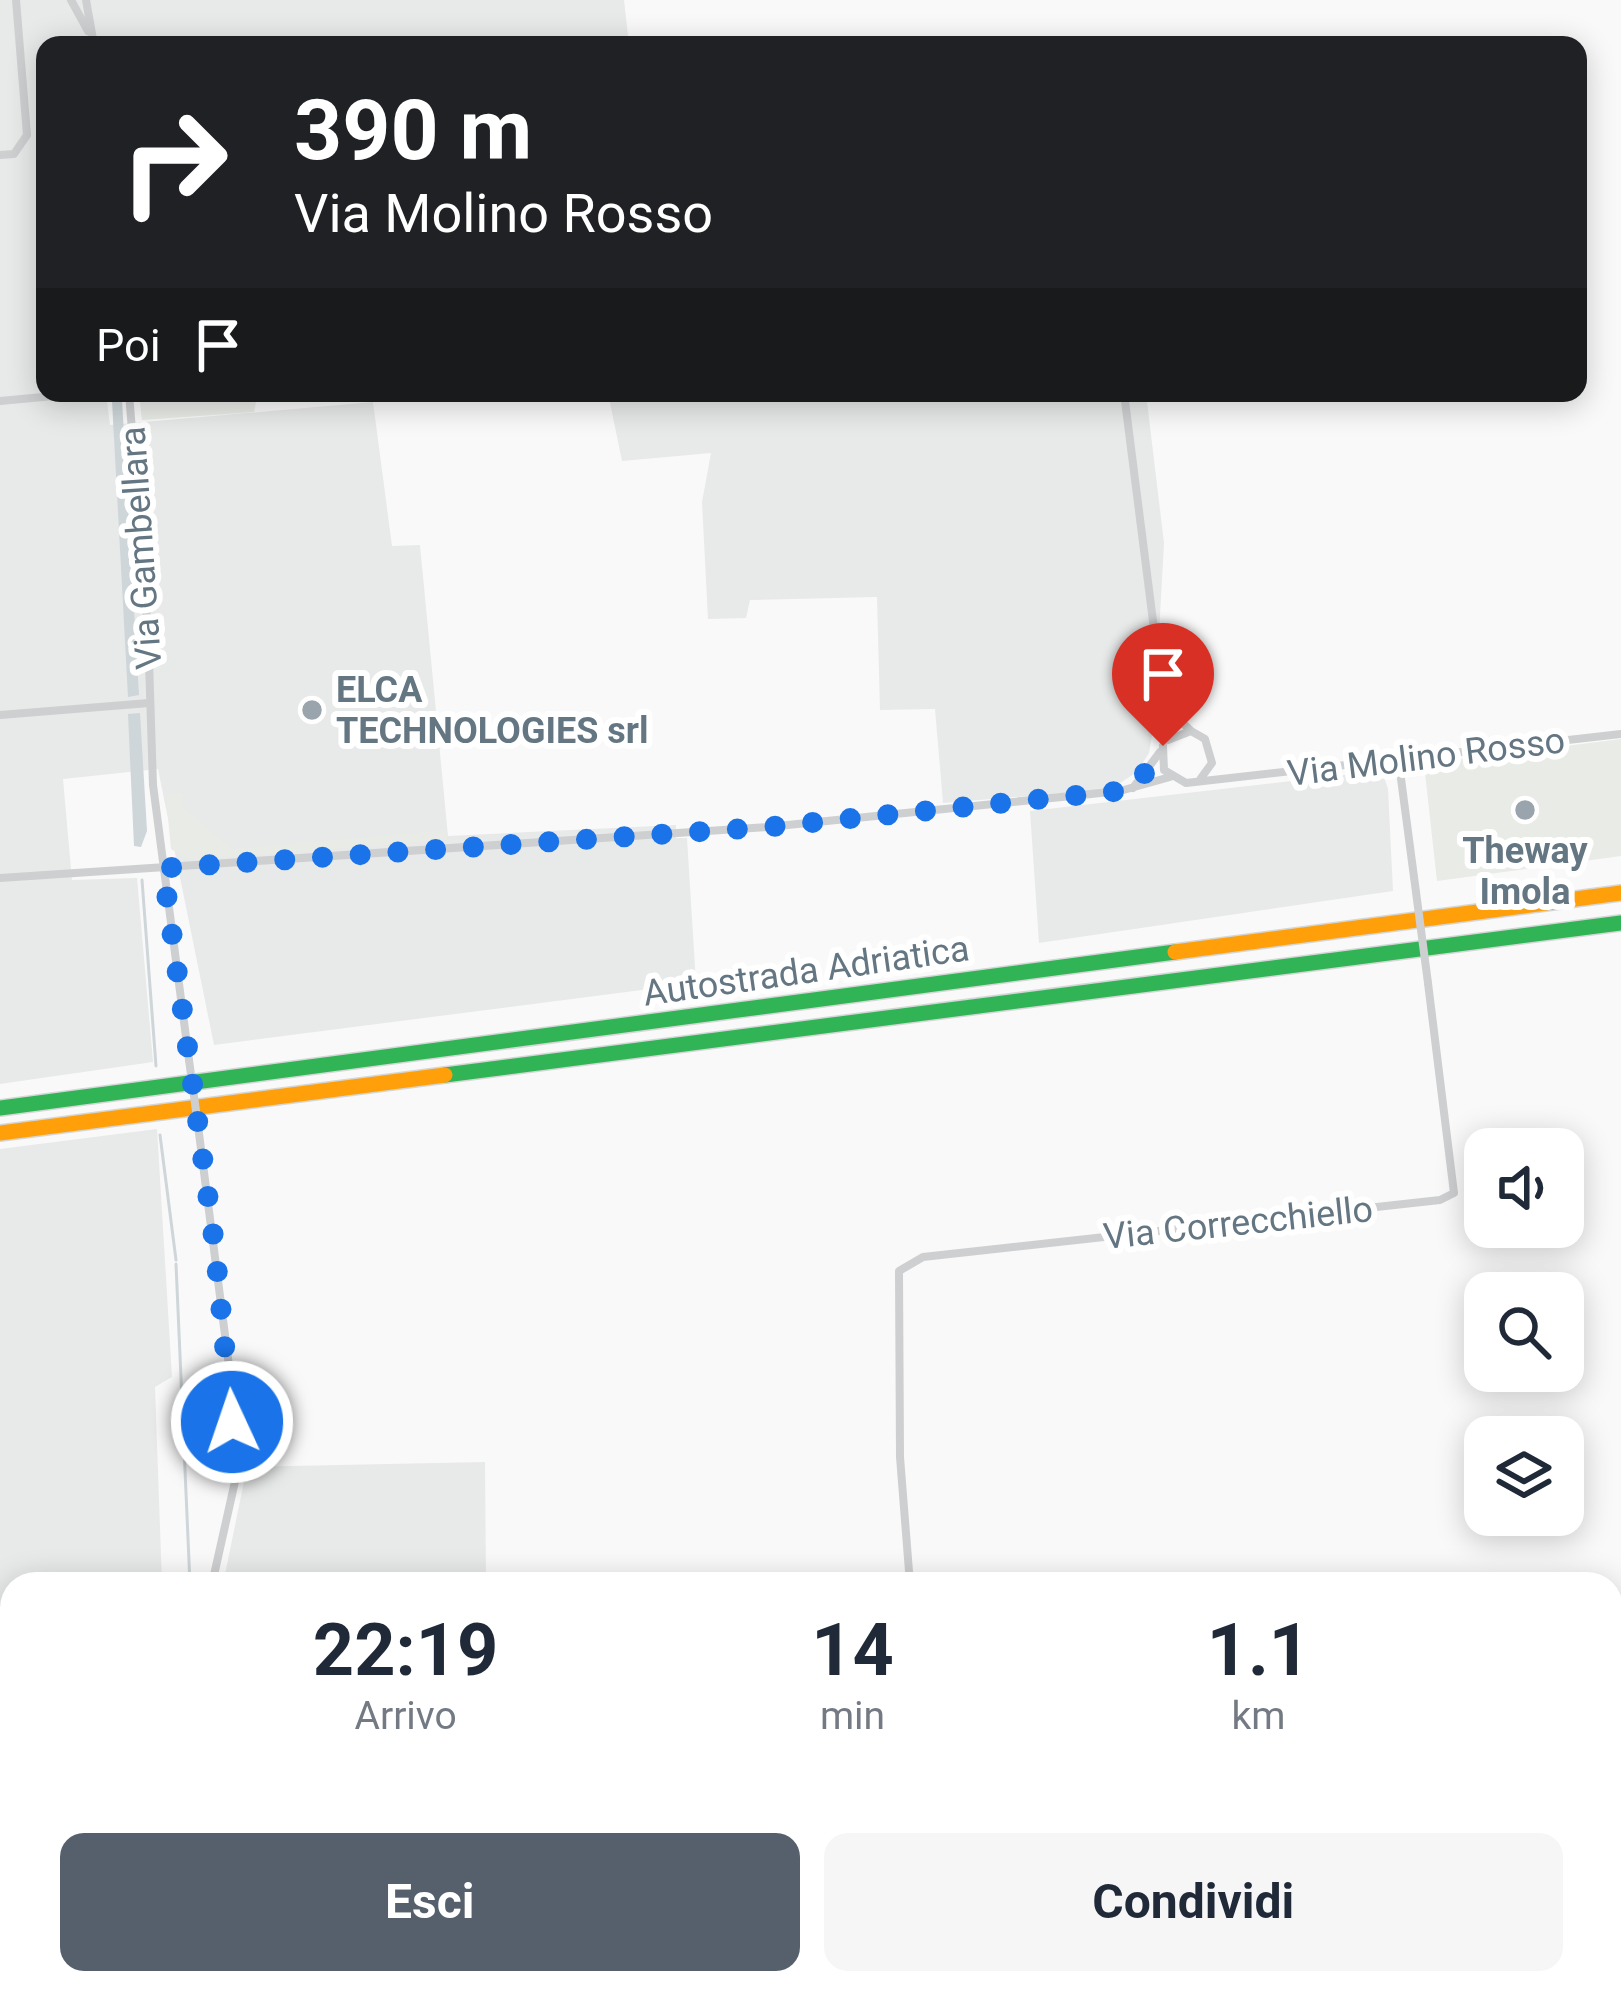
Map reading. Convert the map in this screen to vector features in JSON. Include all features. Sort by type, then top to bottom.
[{"type":"highway","name":"Autostrada Adriatica","points":[[0,1108],[1621,893]]},
{"type":"highway","name":"Autostrada Adriatica","points":[[0,1133],[1621,923]]},
{"type":"street","points":[[0,155],[14,154],[27,135],[16,0]]},
{"type":"street","points":[[71,0],[90,36]]},
{"type":"street","points":[[86,0],[92,36]]},
{"type":"street","name":"Via Gambellara","points":[[0,400],[36,397]]},
{"type":"street","name":"Via Gambellara","points":[[130,402],[163,868],[233,1397],[236,1477],[215,1572]]},
{"type":"street","points":[[1125,402],[1163,704],[1166,743],[1162,762],[1170,776]]},
{"type":"street","name":"Via Gambellara","points":[[0,715],[149,703]]},
{"type":"street","points":[[1163,704],[1205,739],[1232,777]]},
{"type":"street","points":[[1132,789],[1166,743],[1191,731]]},
{"type":"street","name":"Via Molino Rosso","points":[[1195,782],[1621,734]]},
{"type":"street","points":[[0,878],[768,827],[1132,789],[1170,776],[1195,782],[1208,771],[1212,754]]},
{"type":"street","name":"Via Correcchiello","points":[[909,1572],[900,1457],[899,1271],[923,1258],[1440,1200],[1454,1193],[1398,756]]},
{"type":"shaded area","points":[[0,0],[624,0],[628,36],[36,36],[36,402],[107,402],[110,425],[373,402],[392,546],[420,545],[448,836],[676,825],[676,838],[687,838],[696,983],[214,1045],[158,769],[63,779],[72,880],[137,878],[153,1062],[0,1084]]},
{"type":"shaded area","points":[[112,402],[122,402],[139,695],[128,697]]},
{"type":"shaded area","points":[[140,402],[256,402],[254,412],[142,420]]},
{"type":"shaded area","points":[[610,402],[1147,402],[1164,543],[1149,753],[1137,772],[1111,789],[943,803],[935,709],[880,710],[877,597],[750,600],[746,618],[708,619],[702,502],[711,453],[622,461]]},
{"type":"shaded area","points":[[140,713],[147,831],[141,847],[134,846],[128,714]]},
{"type":"shaded area","name":"Theway Imola","points":[[1621,739],[1621,856],[1437,881],[1424,764]]},
{"type":"shaded area","points":[[1370,772],[1384,777],[1388,789],[1393,891],[1039,943],[1030,811]]},
{"type":"shaded area","points":[[183,792],[184,808],[232,849],[446,830],[447,840],[190,860],[171,849],[166,796]]},
{"type":"shaded area","points":[[157,1129],[172,1377],[155,1387],[162,1572],[0,1572],[0,1149]]},
{"type":"shaded area","points":[[485,1462],[486,1572],[225,1572],[247,1467]]},
{"type":"waterway","points":[[142,880],[156,1066]]},
{"type":"waterway","points":[[160,1135],[176,1260]]},
{"type":"waterway","points":[[176,1264],[189,1572]]},
{"type":"traffic: fast","points":[[445,1075],[1621,923]]},
{"type":"traffic: fast","points":[[0,1108],[1175,952]]},
{"type":"traffic: slow","points":[[1175,952],[1621,893]]},
{"type":"traffic: slow","points":[[0,1133],[445,1075]]},
{"type":"place","name":"ELCA TECHNOLOGIES srl","points":[[312,710]]},
{"type":"place","name":"Theway Imola","points":[[1525,810]]},
{"type":"route","points":[[232,1422],[215,1248],[163,868],[768,827],[1120,791],[1138,783],[1163,746]]}]
